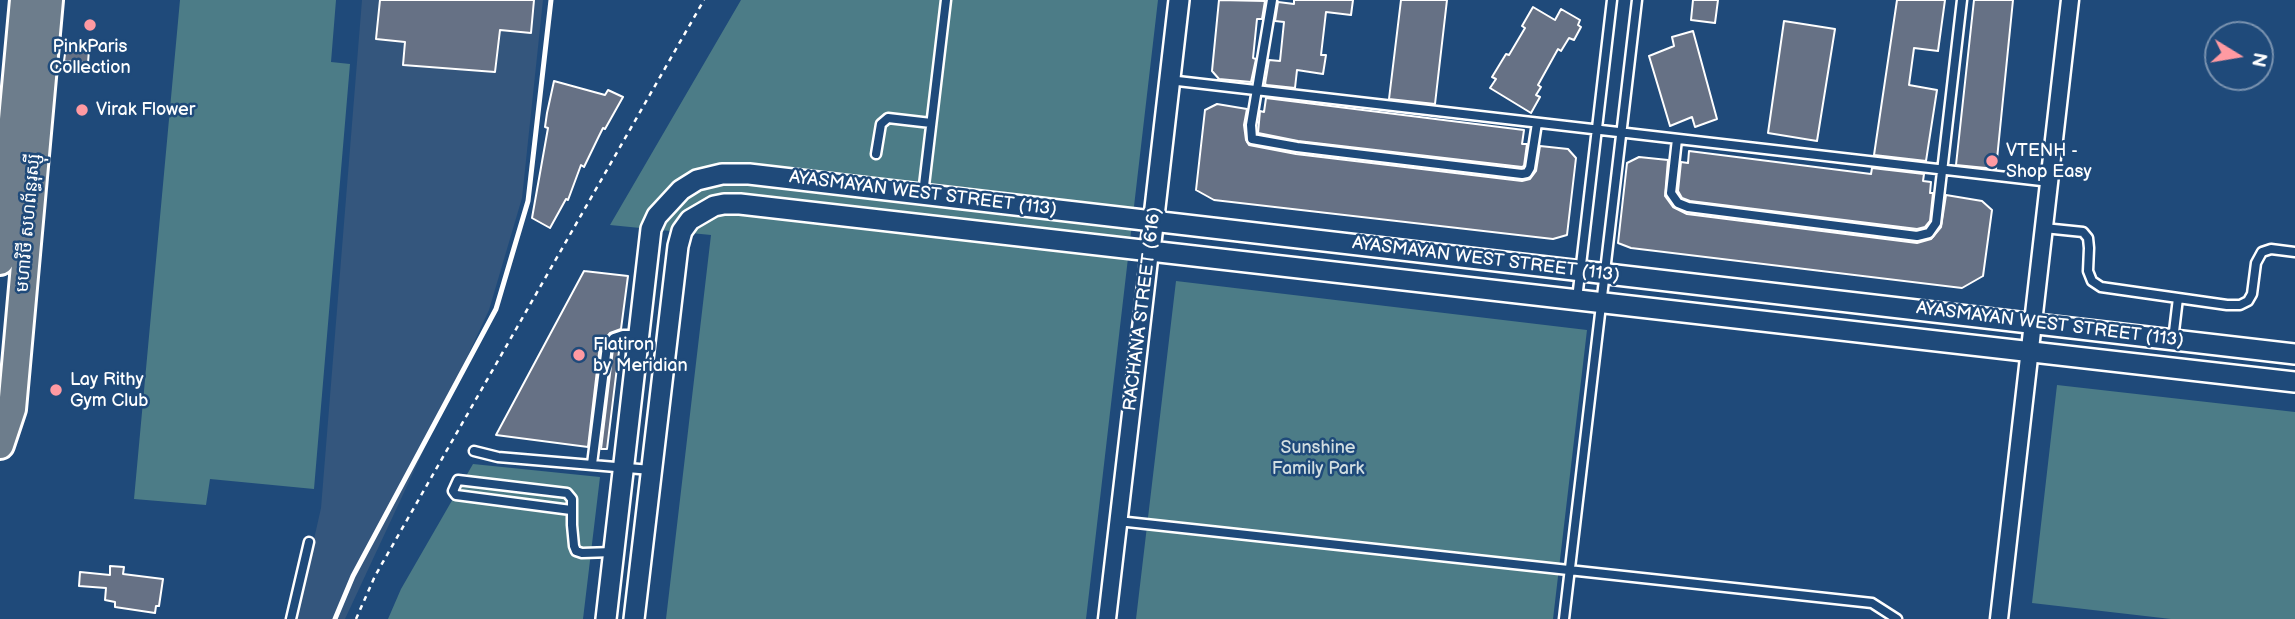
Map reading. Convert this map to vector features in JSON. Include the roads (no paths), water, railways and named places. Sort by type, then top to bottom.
[{"type":"highway","name":"មហាវិថី សហព័ន្ធរុស្ស៊ី","points":[[0,445],[12,409],[12,196],[28,2]]},
{"type":"highway","name":"មហាវិថី សហព័ន្ធរុស្ស៊ី","points":[[0,261],[12,196]]},
{"type":"street","name":"RACHANA STREET (616)","points":[[1107,619],[1179,0]]},
{"type":"street","points":[[1999,619],[2070,0]]},
{"type":"street","name":"AYASMAYAN WEST STREET (113)","points":[[638,335],[650,229],[657,216],[681,190],[697,180],[722,174],[749,174],[2295,354]]},
{"type":"street","points":[[919,224],[923,194]]},
{"type":"street","name":"AYASMAYAN WEST STREET (113)","points":[[652,470],[678,246],[682,231],[690,220],[714,206],[740,204],[2295,382]]},
{"type":"street","points":[[1463,286],[1466,257]]},
{"type":"street","points":[[1853,331],[1857,303]]},
{"type":"street","points":[[606,619],[638,335]]},
{"type":"street","points":[[634,619],[652,470]]},
{"type":"street","points":[[613,552],[642,555]]},
{"type":"lane","points":[[923,194],[946,0]]},
{"type":"lane","points":[[1272,0],[1251,125],[1252,139],[1457,167],[1527,173],[1536,123]]},
{"type":"lane","points":[[1577,300],[1612,0]]},
{"type":"lane","points":[[1564,619],[1637,0]]},
{"type":"lane","points":[[1677,139],[1671,193],[1678,203],[1688,207],[1917,236],[1929,233],[1936,223],[1962,0]]},
{"type":"lane","points":[[1170,80],[2049,182]]},
{"type":"lane","points":[[876,154],[881,124],[888,118],[931,124]]},
{"type":"lane","points":[[2044,228],[2083,232],[2088,238],[2090,248],[2088,271],[2092,281],[2101,287],[2240,305],[2248,301],[2252,294],[2256,263],[2262,252],[2271,249],[2295,252]]},
{"type":"lane","points":[[2173,340],[2178,298]]},
{"type":"lane","points":[[592,464],[607,346],[614,338],[638,335]]},
{"type":"lane","points":[[474,451],[498,457],[652,470]]},
{"type":"lane","points":[[571,510],[456,495],[453,491],[458,480],[567,494],[572,499],[576,551],[613,552]]},
{"type":"lane","points":[[1118,521],[1872,603],[1897,619]]},
{"type":"lane","points":[[291,619],[309,542]]},
{"type":"railway","points":[[335,619],[353,576],[496,309],[528,201],[551,0]]},
{"type":"place","name":"PinkParis Collection","points":[[90,25]]},
{"type":"place","name":"Virak Flower","points":[[82,110]]},
{"type":"place","name":"VTENH - Shop Easy","points":[[1992,161]]},
{"type":"place","name":"Flatiron by Meridian","points":[[579,355]]},
{"type":"place","name":"Lay Rithy Gym Club","points":[[56,390]]},
{"type":"park label","name":"Sunshine Family Park","points":[[1318,458]]}]
